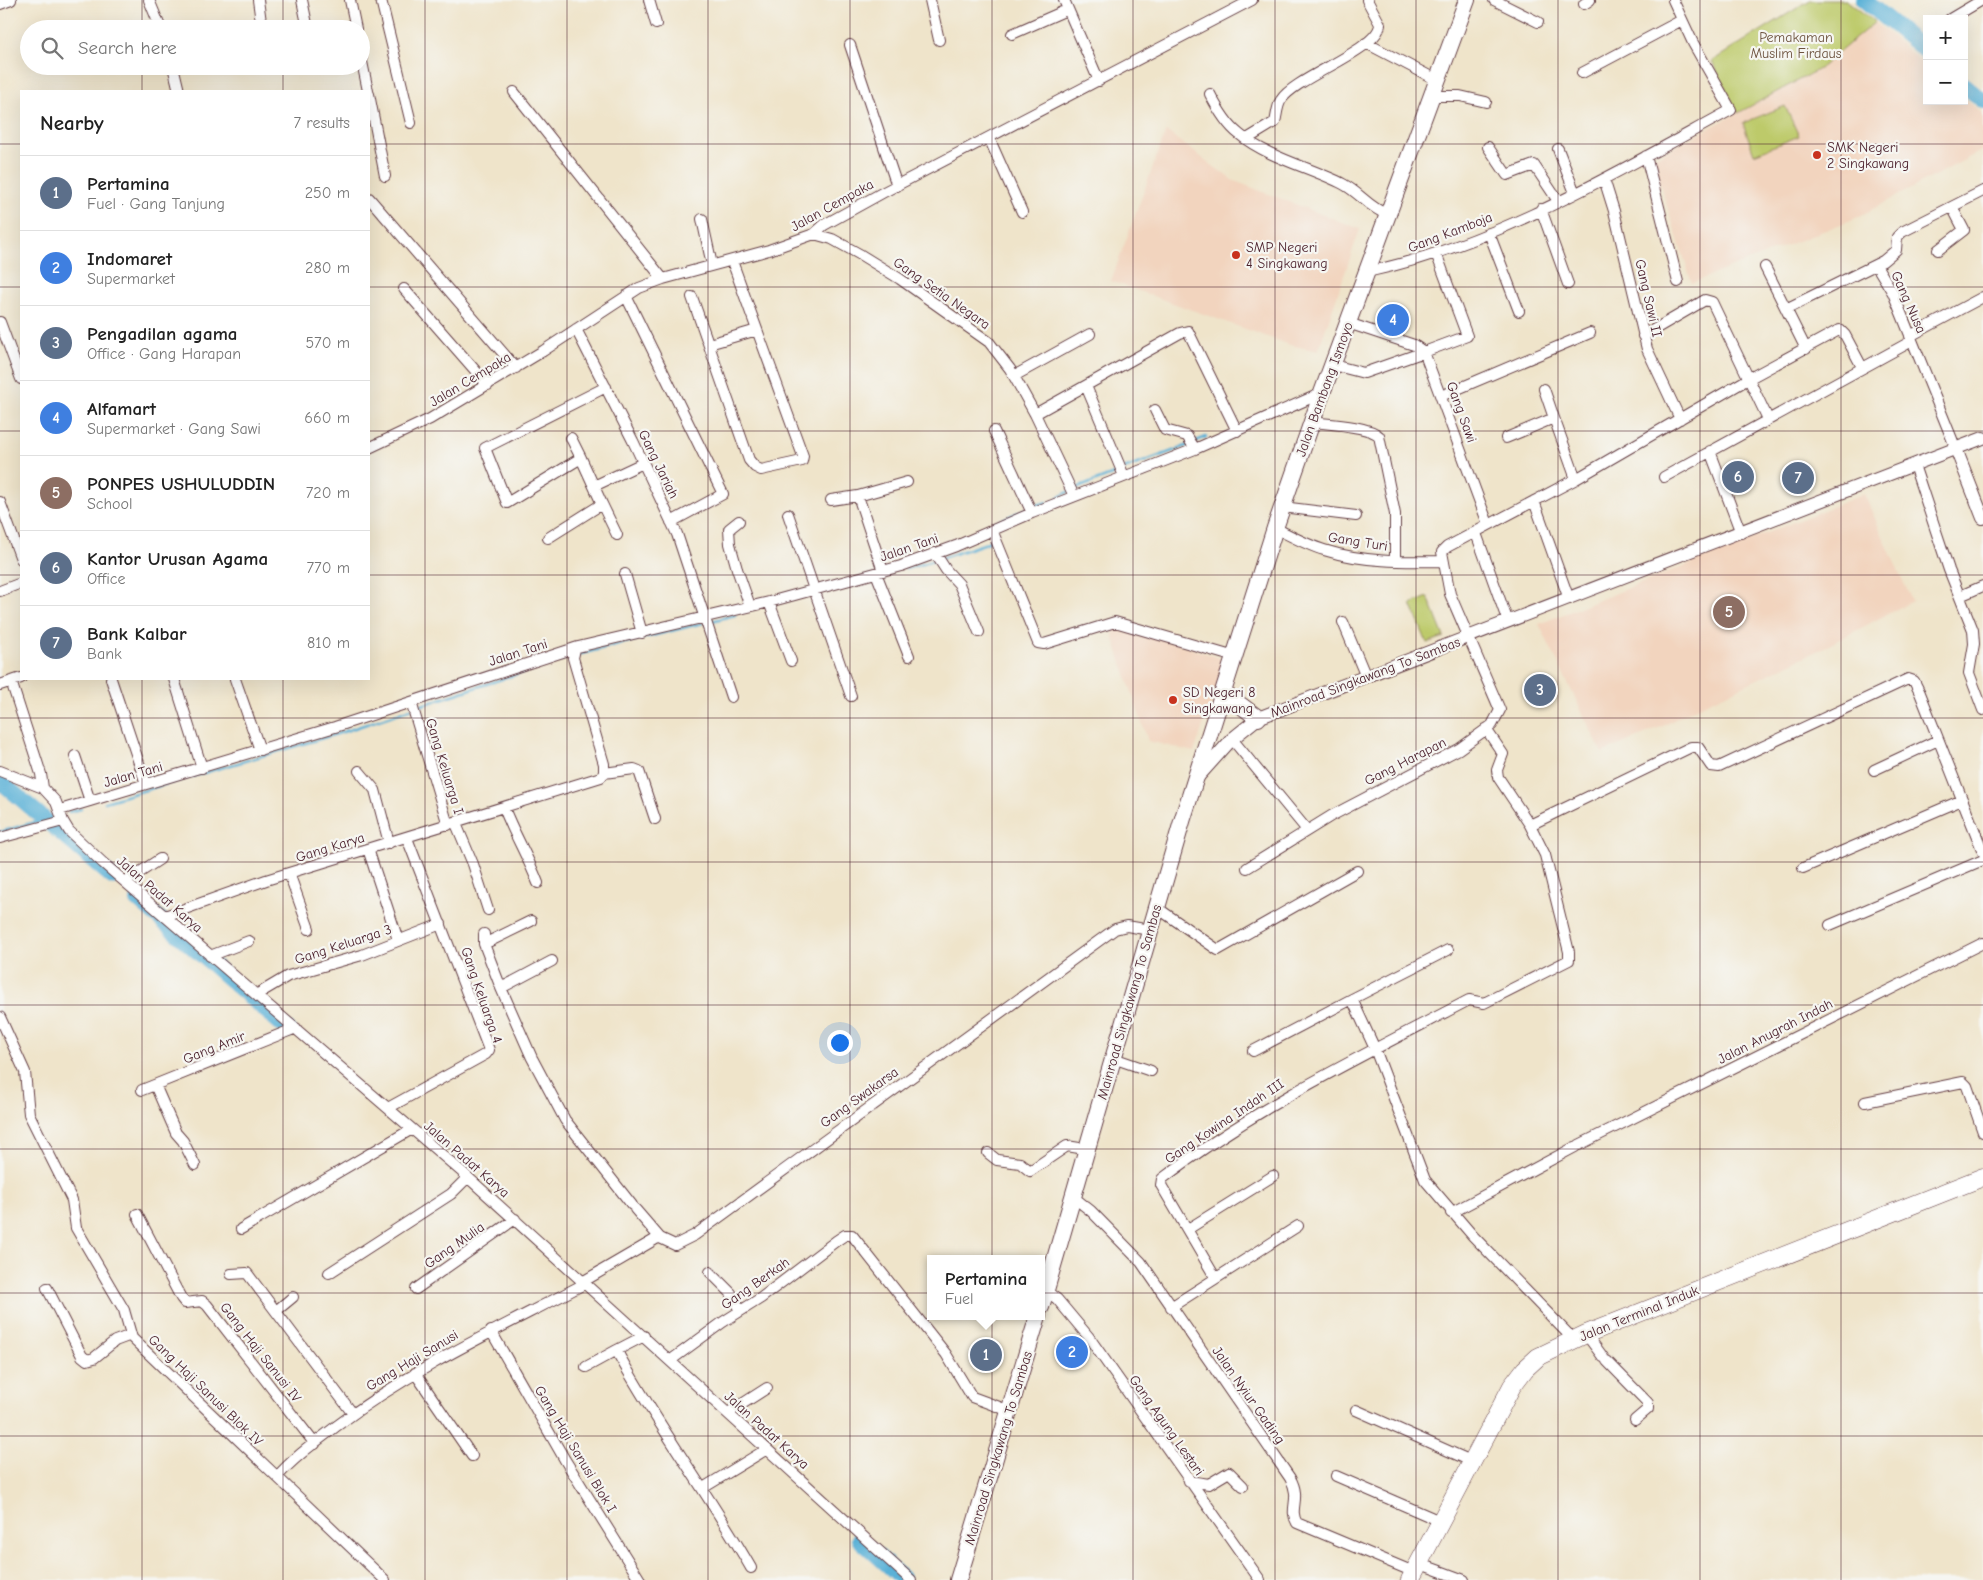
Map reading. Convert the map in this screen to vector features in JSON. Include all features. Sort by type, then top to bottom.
[{"type":"highway","name":"Jalan Terminal Induk","points":[[1414,1572],[1505,1397],[1525,1369],[1538,1357],[1579,1336],[1983,1177]]},
{"type":"main road","name":"Jalan Bambang Ismoyo","points":[[1194,782],[1224,694],[1275,528],[1312,422],[1317,395],[1333,365],[1367,272],[1382,212],[1431,96],[1430,76],[1467,0]]},
{"type":"main road","points":[[1224,694],[1258,718]]},
{"type":"main road","name":"Mainroad Singkawang To Sambas","points":[[1045,1292],[1083,1149],[1113,1058],[1143,928],[1156,907],[1194,782]]},
{"type":"main road","name":"Mainroad Singkawang To Sambas","points":[[958,1580],[1037,1320]]},
{"type":"street","points":[[0,4],[11,0]]},
{"type":"street","points":[[149,0],[157,20]]},
{"type":"street","points":[[258,0],[261,20]]},
{"type":"street","points":[[302,0],[306,20]]},
{"type":"street","points":[[350,0],[354,20]]},
{"type":"street","points":[[381,0],[411,123]]},
{"type":"street","points":[[649,0],[656,24]]},
{"type":"street","points":[[930,0],[939,40]]},
{"type":"street","points":[[1064,0],[1099,81]]},
{"type":"street","name":"Jalan Cempaka","points":[[370,448],[409,431],[488,385],[639,288],[663,279],[732,261],[814,234],[824,225],[897,186],[992,142],[1099,81],[1252,0]]},
{"type":"street","points":[[1247,139],[1275,122],[1281,100],[1292,90],[1366,43],[1380,27],[1367,0]]},
{"type":"street","points":[[1494,0],[1538,22]]},
{"type":"street","points":[[1604,179],[1731,110],[1672,0]]},
{"type":"street","points":[[1957,15],[1982,0]]},
{"type":"street","points":[[1012,34],[1062,12]]},
{"type":"street","points":[[1582,73],[1682,20]]},
{"type":"street","points":[[1366,43],[1430,76]]},
{"type":"street","points":[[850,45],[897,186]]},
{"type":"street","points":[[175,75],[178,90]]},
{"type":"street","points":[[364,75],[367,90]]},
{"type":"street","points":[[514,92],[663,279]]},
{"type":"street","points":[[1210,94],[1232,128],[1247,139],[1288,161],[1342,183],[1382,212]]},
{"type":"street","points":[[1431,96],[1460,96],[1486,102]]},
{"type":"street","points":[[370,103],[385,176]]},
{"type":"street","points":[[992,142],[1022,212]]},
{"type":"street","points":[[1488,147],[1508,175],[1534,165],[1558,201]]},
{"type":"street","points":[[1558,149],[1575,193]]},
{"type":"street","points":[[1646,156],[1678,282]]},
{"type":"street","name":"Gang Kamboja","points":[[1367,272],[1401,265],[1436,254],[1489,233],[1604,179]]},
{"type":"street","name":"Gang Sawi II","points":[[1604,179],[1622,243],[1643,336],[1653,365],[1680,419]]},
{"type":"street","name":"Gang Nusa","points":[[1956,449],[1893,293],[1876,265],[1896,250],[1899,235],[1983,191]]},
{"type":"street","points":[[370,199],[516,368]]},
{"type":"street","points":[[1938,250],[1964,230],[1952,206]]},
{"type":"street","points":[[1542,208],[1568,284]]},
{"type":"street","points":[[702,219],[712,265]]},
{"type":"street","points":[[1489,233],[1519,311]]},
{"type":"street","name":"Gang Setia Negara","points":[[814,234],[832,239],[861,254],[979,334],[996,351],[1014,376],[1072,490]]},
{"type":"street","points":[[1333,365],[1364,373],[1466,337],[1468,334],[1436,254]]},
{"type":"street","points":[[692,297],[749,460],[755,467],[762,470],[797,464],[803,456],[732,261]]},
{"type":"street","points":[[1786,309],[1876,265]]},
{"type":"street","points":[[1765,267],[1806,349]]},
{"type":"street","points":[[404,289],[488,385]]},
{"type":"street","points":[[626,296],[724,494],[671,522]]},
{"type":"street","points":[[1664,476],[1862,367],[1983,297]]},
{"type":"street","points":[[1643,336],[1705,300],[1710,300],[1719,314],[1768,419]]},
{"type":"street","points":[[0,322],[20,375]]},
{"type":"street","points":[[1348,323],[1414,345],[1424,352]]},
{"type":"street","name":"Gang Jariah","points":[[576,329],[644,463],[671,522],[707,621],[731,697]]},
{"type":"street","points":[[709,344],[757,330]]},
{"type":"street","points":[[1469,638],[1450,594],[1442,561],[1442,552],[1447,547],[1576,479],[1750,378],[1840,330],[1862,367]]},
{"type":"street","points":[[1035,414],[1180,333],[1188,331],[1237,431]]},
{"type":"street","points":[[1441,396],[1590,332]]},
{"type":"street","points":[[1014,376],[1090,334]]},
{"type":"street","name":"Gang Sawi","points":[[1424,352],[1488,524]]},
{"type":"street","points":[[1086,386],[1122,470]]},
{"type":"street","points":[[581,458],[507,503],[485,448],[606,387]]},
{"type":"street","points":[[1544,389],[1576,479]]},
{"type":"street","name":"Jalan Tani","points":[[0,838],[44,826],[90,801],[575,653],[642,633],[707,621],[750,606],[769,605],[815,594],[992,534],[1072,490],[1122,470],[1237,431],[1317,395]]},
{"type":"street","points":[[1154,410],[1167,431],[1182,433],[1193,445]]},
{"type":"street","points":[[1506,438],[1554,418]]},
{"type":"street","points":[[1312,422],[1376,432],[1380,436],[1396,514],[1395,561]]},
{"type":"street","points":[[994,431],[1032,513]]},
{"type":"street","points":[[571,438],[617,535]]},
{"type":"street","name":"Mainroad Singkawang To Sambas","points":[[1194,782],[1232,739],[1258,718],[1983,438]]},
{"type":"street","points":[[1956,449],[1983,518]]},
{"type":"street","points":[[1710,451],[1741,533]]},
{"type":"street","points":[[594,486],[644,463]]},
{"type":"street","points":[[1914,465],[1972,630],[1974,644],[1969,673],[1983,710]]},
{"type":"street","points":[[831,500],[858,496],[907,482]]},
{"type":"street","points":[[858,496],[880,572],[909,656]]},
{"type":"street","points":[[1534,501],[1569,598]]},
{"type":"street","points":[[0,502],[20,556]]},
{"type":"street","points":[[548,538],[602,504]]},
{"type":"street","points":[[1282,507],[1356,516]]},
{"type":"street","points":[[788,514],[852,696]]},
{"type":"street","points":[[739,521],[729,529],[730,544],[750,606]]},
{"type":"street","name":"Gang Turi","points":[[1275,528],[1323,550],[1395,561],[1442,561]]},
{"type":"street","points":[[992,534],[1038,644],[1097,629],[1115,622],[1235,657]]},
{"type":"street","points":[[1477,536],[1508,622]]},
{"type":"street","points":[[935,553],[946,570],[959,584],[979,632]]},
{"type":"street","points":[[625,574],[642,633]]},
{"type":"street","points":[[0,591],[20,583]]},
{"type":"street","points":[[1960,596],[1983,586]]},
{"type":"street","points":[[769,605],[791,661]]},
{"type":"street","points":[[1343,622],[1366,677]]},
{"type":"street","name":"Gang Harapan","points":[[1247,868],[1307,830],[1373,793],[1459,749],[1492,726],[1500,710],[1469,638]]},
{"type":"street","points":[[575,653],[604,764],[604,773]]},
{"type":"street","points":[[0,685],[16,680],[43,788],[0,771]]},
{"type":"street","points":[[111,680],[146,784]]},
{"type":"street","points":[[174,680],[202,768]]},
{"type":"street","points":[[235,680],[260,750]]},
{"type":"street","points":[[1530,825],[1691,747],[1698,746],[1711,766],[1719,767],[1905,680],[1912,680],[1916,684],[1983,852]]},
{"type":"street","name":"Gang Keluarga I","points":[[412,704],[451,824],[457,826],[473,864],[488,910]]},
{"type":"street","points":[[1375,1049],[1469,1000],[1484,1003],[1569,960],[1569,952],[1545,855],[1530,825],[1498,777],[1497,770],[1503,754],[1486,729]]},
{"type":"street","points":[[1232,739],[1307,830]]},
{"type":"street","points":[[1874,770],[1938,740]]},
{"type":"street","points":[[75,756],[90,801]]},
{"type":"street","name":"Gang Karya","points":[[165,916],[289,873],[408,838],[601,777],[604,773],[639,770],[654,818]]},
{"type":"street","points":[[359,771],[375,790],[389,843]]},
{"type":"street","name":"Jalan Padat Karya","points":[[43,788],[51,796],[61,817],[74,836],[210,956],[388,1108],[408,1131],[512,1221],[641,1338],[671,1360],[911,1580]]},
{"type":"street","points":[[1803,868],[1962,800]]},
{"type":"street","points":[[504,808],[513,833],[527,856],[538,883]]},
{"type":"street","points":[[408,838],[442,924]]},
{"type":"street","points":[[368,849],[398,940]]},
{"type":"street","points":[[125,882],[160,859]]},
{"type":"street","points":[[1830,925],[1983,860]]},
{"type":"street","points":[[1156,907],[1218,950],[1357,871]]},
{"type":"street","points":[[289,873],[309,930]]},
{"type":"street","points":[[531,921],[484,939],[502,988],[532,1058],[565,1120],[660,1238],[582,1285]]},
{"type":"street","name":"Gang Keluarga 3","points":[[256,994],[288,976],[325,967],[442,924]]},
{"type":"street","name":"Gang Keluarga 4","points":[[388,1108],[486,1054],[489,1050],[442,924]]},
{"type":"street","name":"Gang Swakarsa","points":[[660,1238],[675,1245],[694,1235],[1107,934],[1122,926],[1143,928]]},
{"type":"street","points":[[210,956],[249,941]]},
{"type":"street","name":"Jalan Anugrah Indah","points":[[1451,1213],[1577,1146],[1983,943]]},
{"type":"street","points":[[1254,1051],[1448,950]]},
{"type":"street","points":[[502,988],[552,961]]},
{"type":"street","points":[[1352,999],[1375,1049],[1424,1180],[1451,1213],[1605,1359],[1649,1406],[1635,1420]]},
{"type":"street","name":"Gang Haji Sanusi Blok IV","points":[[0,1017],[25,1072],[29,1114],[72,1200],[76,1228],[124,1310],[131,1335],[207,1411],[385,1580]]},
{"type":"street","name":"Gang Amir","points":[[142,1090],[296,1028]]},
{"type":"street","name":"Gang Kowina Indah III","points":[[1215,1277],[1161,1185],[1162,1179],[1280,1099],[1375,1049]]},
{"type":"street","points":[[1113,1058],[1150,1072]]},
{"type":"street","points":[[1865,1102],[1963,1082],[1967,1086],[1983,1132]]},
{"type":"street","points":[[155,1085],[176,1134],[183,1141],[195,1165]]},
{"type":"street","points":[[240,1229],[408,1131]]},
{"type":"street","points":[[988,1153],[997,1160],[1020,1163],[1030,1171],[1069,1145],[1083,1149]]},
{"type":"street","points":[[1188,1229],[1273,1176]]},
{"type":"street","points":[[329,1273],[465,1181]]},
{"type":"street","name":"Jalan Nyiur Gading","points":[[1072,1196],[1128,1247],[1171,1306],[1294,1486],[1297,1492],[1294,1515],[1298,1523],[1414,1572]]},
{"type":"street","name":"Gang Haji Sanusi IV","points":[[137,1214],[181,1298],[185,1303],[202,1301],[207,1305],[315,1444]]},
{"type":"street","name":"Gang Mulia","points":[[416,1289],[512,1221]]},
{"type":"street","points":[[1171,1306],[1298,1226]]},
{"type":"street","name":"Gang Berkah","points":[[671,1360],[845,1235],[852,1235],[946,1354],[972,1397],[1010,1411]]},
{"type":"street","points":[[710,1272],[731,1293],[740,1311]]},
{"type":"street","points":[[231,1274],[247,1273],[353,1414]]},
{"type":"street","name":"Gang Haji Sanusi","points":[[277,1477],[353,1414],[414,1374],[491,1331],[582,1285]]},
{"type":"street","points":[[47,1288],[82,1356],[87,1360],[94,1358],[115,1341],[131,1335]]},
{"type":"street","points":[[276,1311],[293,1297]]},
{"type":"street","name":"Gang Agung Lestari","points":[[1045,1299],[1057,1299],[1088,1336],[1260,1580]]},
{"type":"street","name":"Gang Haji Sanusi Blok I","points":[[491,1331],[565,1460],[640,1580]]},
{"type":"street","points":[[586,1368],[641,1338]]},
{"type":"street","points":[[617,1350],[669,1440],[703,1488],[751,1568]]},
{"type":"street","points":[[414,1374],[472,1456]]},
{"type":"street","points":[[728,1413],[767,1388]]},
{"type":"street","points":[[1356,1410],[1471,1461]]},
{"type":"street","points":[[703,1488],[767,1449]]},
{"type":"street","points":[[1189,1481],[1208,1484],[1229,1472],[1243,1486]]},
{"type":"street","points":[[1336,1476],[1440,1521]]},
{"type":"street","points":[[1414,1572],[1464,1580]]},
{"type":"shaded area","name":"SMK Negeri 2 Singkawang","points":[[1875,22],[1923,63],[1923,105],[1968,105],[1968,101],[1983,114],[1983,150],[1856,218],[1692,283],[1652,159],[1819,69]]},
{"type":"shaded area","name":"SMP Negeri 4 Singkawang","points":[[1166,131],[1232,180],[1360,229],[1318,351],[1290,345],[1111,281]]},
{"type":"shaded area","points":[[1864,494],[1912,601],[1829,645],[1684,714],[1665,725],[1602,753],[1539,624]]},
{"type":"shaded area","name":"SD Negeri 8 Singkawang","points":[[1115,623],[1226,660],[1194,752],[1148,741],[1113,636]]},
{"type":"green space","name":"Pemakaman Muslim Firdaus","points":[[1810,0],[1846,0],[1875,22],[1819,69],[1738,113],[1712,61]]},
{"type":"green space","points":[[1785,106],[1799,136],[1754,154],[1743,123]]},
{"type":"green space","points":[[1428,597],[1444,637],[1427,643],[1411,604]]},
{"type":"waterway","points":[[1864,0],[1923,49]]},
{"type":"waterway","points":[[1968,88],[1983,101]]},
{"type":"waterway","points":[[1194,442],[1206,437]]},
{"type":"waterway","points":[[1124,469],[1189,445]]},
{"type":"waterway","points":[[1075,489],[1119,472]]},
{"type":"waterway","points":[[1057,498],[1070,491]]},
{"type":"waterway","points":[[1031,507],[1047,502]]},
{"type":"waterway","points":[[989,529],[988,526],[1026,509]]},
{"type":"waterway","points":[[942,558],[987,543],[991,539]]},
{"type":"waterway","points":[[906,569],[936,560]]},
{"type":"waterway","points":[[708,622],[735,615]]},
{"type":"waterway","points":[[577,655],[703,623]]},
{"type":"waterway","points":[[416,707],[570,657]]},
{"type":"waterway","points":[[105,802],[337,734],[411,709]]},
{"type":"waterway","points":[[0,781],[112,877]]},
{"type":"waterway","points":[[69,812],[81,809]]},
{"type":"waterway","points":[[0,832],[59,815]]},
{"type":"waterway","points":[[138,900],[288,1030]]},
{"type":"waterway","points":[[859,1539],[902,1578]]},
{"type":"place","name":"SMK Negeri 2 Singkawang","points":[[1817,155]]},
{"type":"place","name":"SMP Negeri 4 Singkawang","points":[[1236,255]]},
{"type":"place","name":"Alfamart","points":[[1393,320]]},
{"type":"place","name":"Kantor Urusan Agama","points":[[1738,477]]},
{"type":"place","name":"Bank Kalbar","points":[[1798,478]]},
{"type":"place","name":"PONPES USHULUDDIN","points":[[1729,612]]},
{"type":"place","name":"Pengadilan agama","points":[[1540,690]]},
{"type":"place","name":"SD Negeri 8 Singkawang","points":[[1173,700]]},
{"type":"place","name":"Indomaret","points":[[1072,1352]]},
{"type":"place","name":"Pertamina","points":[[986,1355]]}]
